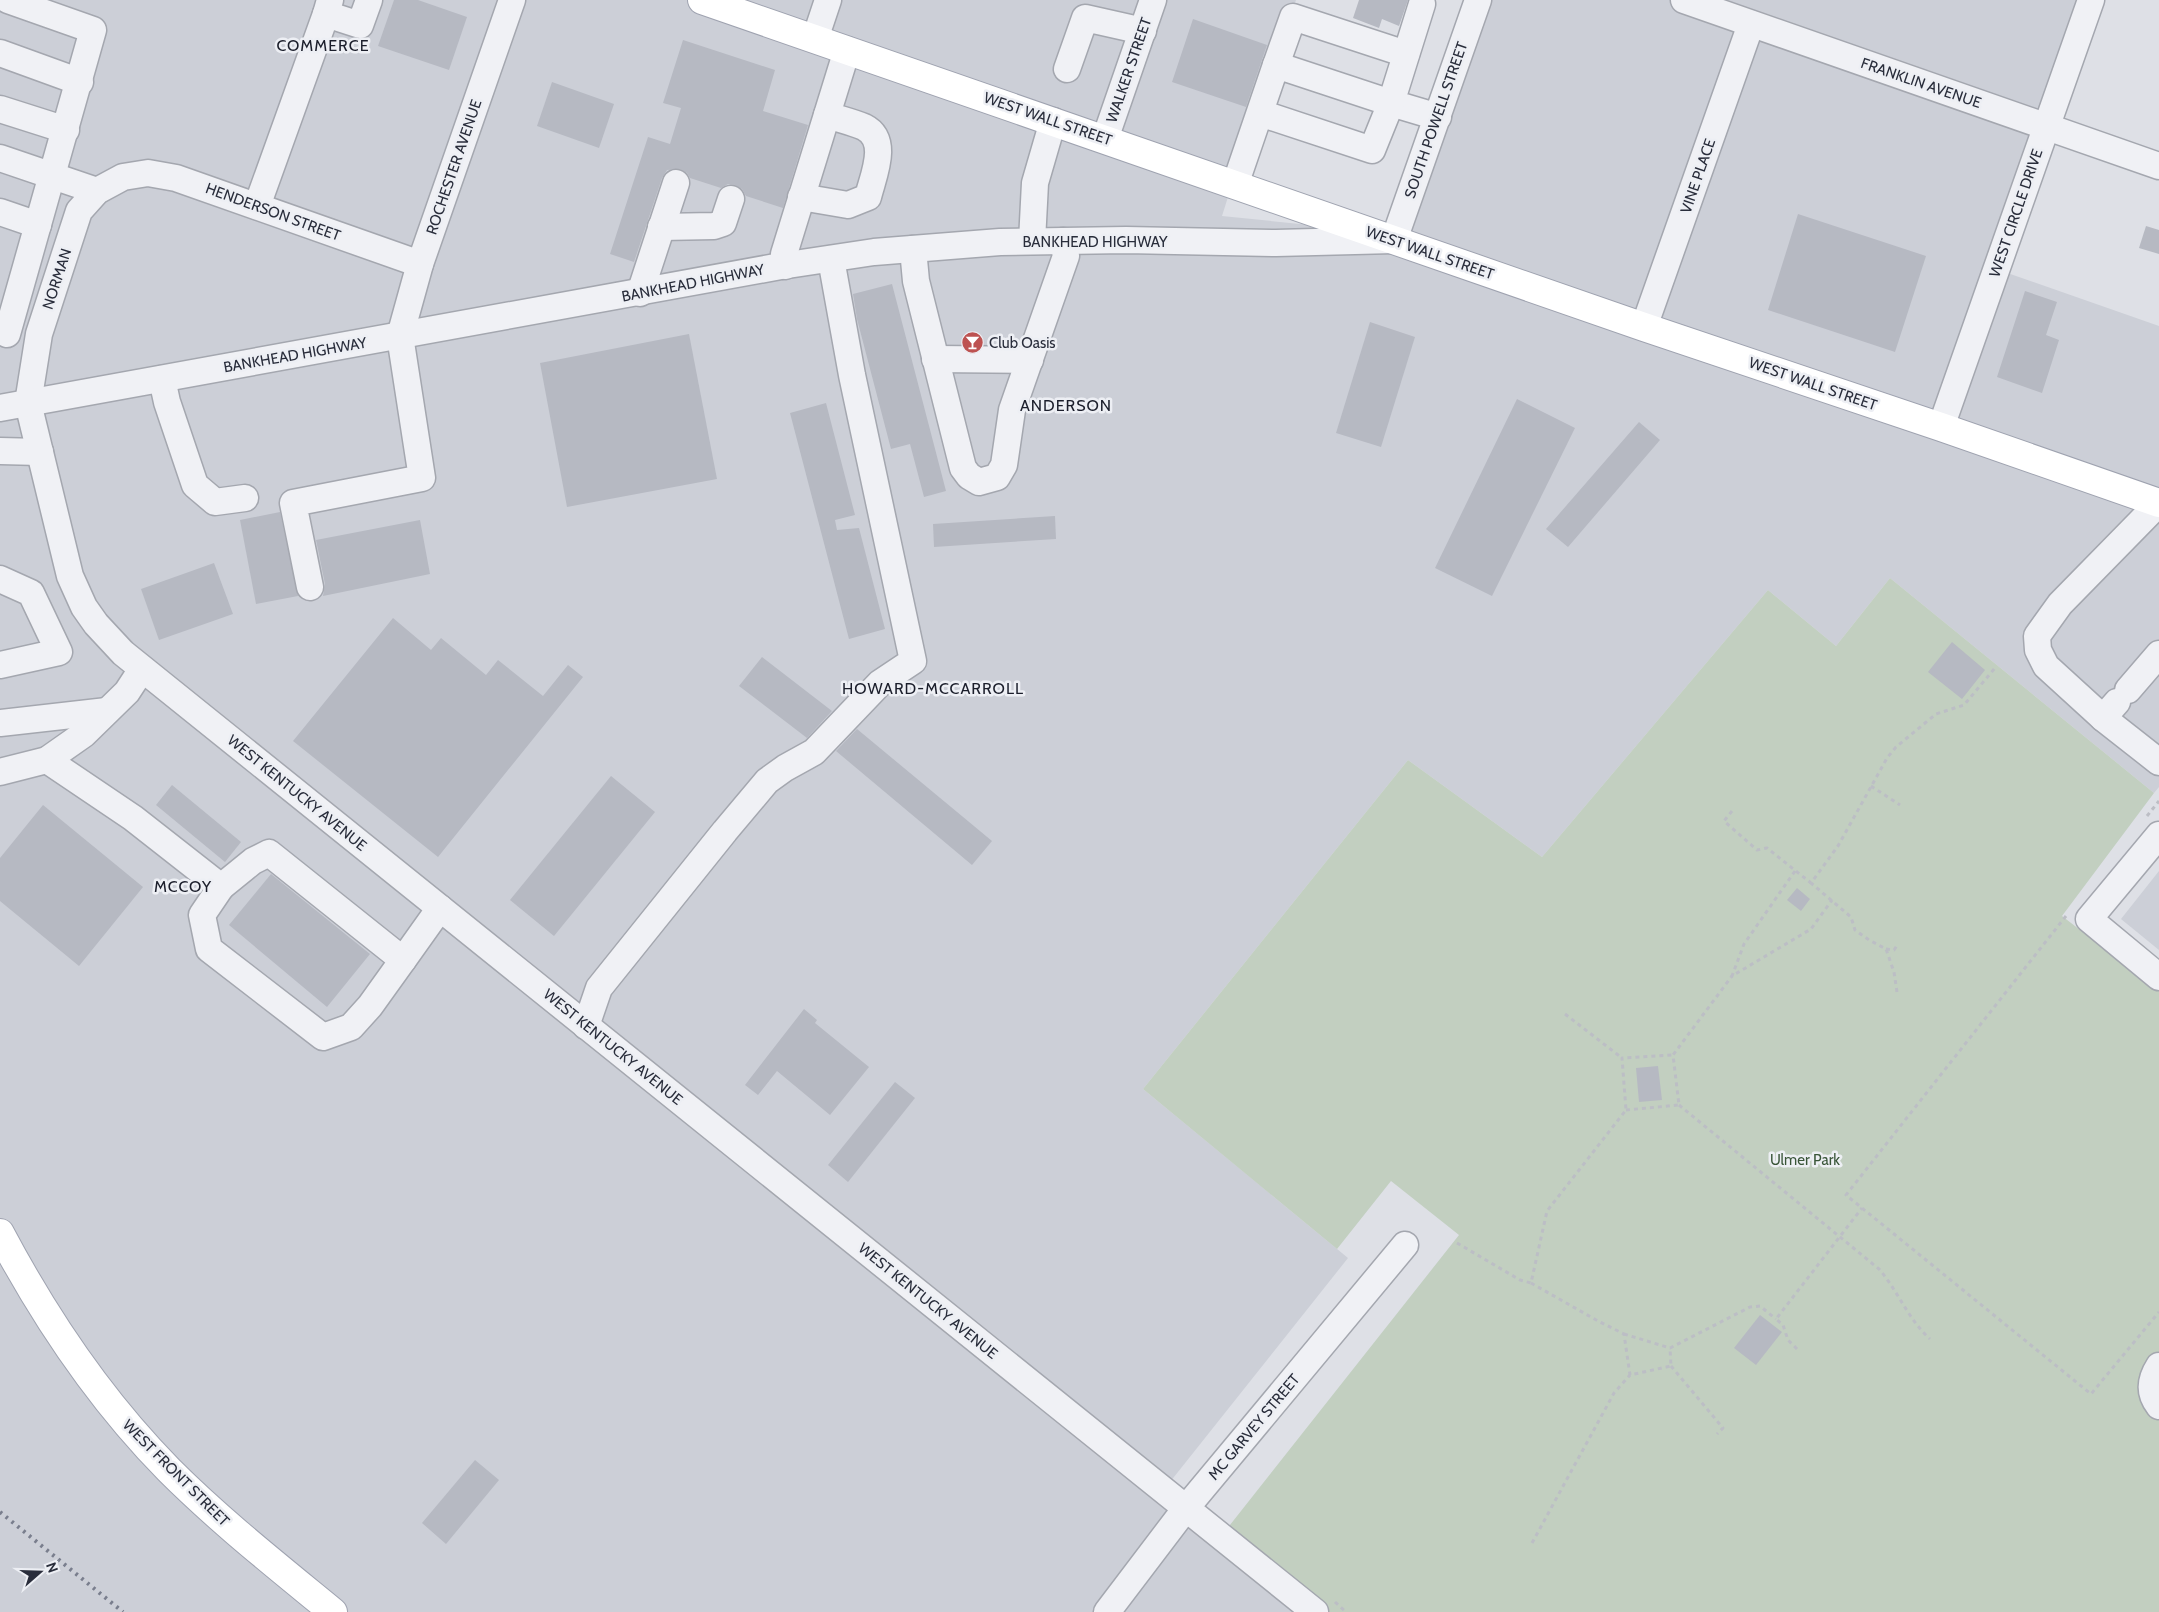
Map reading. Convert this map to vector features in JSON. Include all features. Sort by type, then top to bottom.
[{"type":"main road","name":"WEST WALL STREET","points":[[702,0],[1644,327],[2159,503]]},
{"type":"main road","name":"WEST FRONT STREET","points":[[0,1233],[19,1269],[73,1353],[125,1421],[170,1471],[219,1518],[333,1612]]},
{"type":"street","points":[[8,0],[93,30],[80,82],[38,226],[3,333],[38,341]]},
{"type":"street","points":[[257,206],[328,7],[360,25],[369,0]]},
{"type":"street","name":"ROCHESTER AVENUE","points":[[400,336],[420,264],[512,0]]},
{"type":"street","points":[[815,39],[828,0]]},
{"type":"street","name":"WALKER STREET","points":[[1105,139],[1153,0]]},
{"type":"street","name":"SOUTH POWELL STREET","points":[[1394,240],[1478,0]]},
{"type":"street","name":"FRANKLIN AVENUE","points":[[1684,0],[2159,166]]},
{"type":"street","name":"WEST CIRCLE DRIVE","points":[[1941,427],[2091,0]]},
{"type":"street","points":[[1260,113],[1372,150],[1391,103],[1422,4]]},
{"type":"street","points":[[1235,185],[1296,8],[1406,54]]},
{"type":"street","points":[[1067,69],[1091,9],[1143,31]]},
{"type":"street","name":"VINE PLACE","points":[[1644,327],[1751,24]]},
{"type":"street","points":[[785,266],[784,254],[847,50]]},
{"type":"street","points":[[0,53],[80,82]]},
{"type":"street","points":[[1276,65],[1391,103],[1438,116]]},
{"type":"street","points":[[0,108],[66,130]]},
{"type":"street","points":[[801,197],[848,205],[868,197],[880,149],[874,136],[865,128],[827,115]]},
{"type":"street","points":[[1032,241],[1035,184],[1053,121]]},
{"type":"street","points":[[0,158],[97,191]]},
{"type":"street","name":"HENDERSON STREET","points":[[123,177],[148,173],[176,178],[420,264]]},
{"type":"street","name":"NORMAN","points":[[28,403],[38,341],[79,211],[97,191],[123,177]]},
{"type":"street","points":[[640,293],[676,183]]},
{"type":"street","points":[[661,227],[714,226],[723,223],[731,199]]},
{"type":"street","points":[[0,212],[38,226]]},
{"type":"street","name":"BANKHEAD HIGHWAY","points":[[0,408],[785,266],[913,249],[1032,241],[1276,243],[1394,240]]},
{"type":"street","points":[[913,249],[916,281],[962,468],[979,482],[997,477],[1004,465],[1012,410],[1066,256],[1063,241]]},
{"type":"street","points":[[586,1026],[599,988],[725,831],[768,781],[785,768],[814,752],[880,683],[913,662],[852,375],[831,259]]},
{"type":"street","points":[[310,587],[293,503],[422,478],[400,336]]},
{"type":"street","points":[[935,359],[1030,360]]},
{"type":"street","points":[[162,378],[167,402],[195,485],[215,502],[244,498]]},
{"type":"street","name":"WEST KENTUCKY AVENUE","points":[[28,403],[70,576],[77,594],[96,624],[123,653],[1315,1612]]},
{"type":"street","points":[[0,452],[40,452]]},
{"type":"street","points":[[2159,503],[2060,604],[2038,636],[2038,650],[2046,666],[2116,703],[2159,762]]},
{"type":"street","points":[[0,579],[30,593],[59,652],[0,665]]},
{"type":"street","points":[[0,600],[30,593]]},
{"type":"street","points":[[2116,703],[2159,654]]},
{"type":"street","points":[[0,772],[47,760],[84,734],[127,692],[142,669]]},
{"type":"street","points":[[0,723],[107,711]]},
{"type":"street","points":[[47,760],[133,818],[221,887]]},
{"type":"street","points":[[2151,828],[2080,915],[2159,977]]},
{"type":"street","points":[[403,960],[269,853],[253,861],[221,887],[202,915],[209,949],[323,1037],[351,1027],[370,1006],[403,960],[440,908]]},
{"type":"street","name":"MC GARVEY STREET","points":[[1107,1612],[1186,1508],[1405,1245]]},
{"type":"street","points":[[2155,1399],[2152,1378],[2159,1366]]},
{"type":"path","points":[[1812,883],[1838,846],[1887,758],[1896,747],[1936,714],[1964,705],[1995,668]]},
{"type":"path","points":[[1871,786],[1900,805]]},
{"type":"path","points":[[2151,828],[2159,801]]},
{"type":"path","points":[[1732,811],[1724,821],[1757,850],[1767,848],[1812,883],[1852,917],[1855,930],[1886,949],[1894,950],[1898,944]]},
{"type":"path","points":[[1679,1105],[1674,1054],[1732,976],[1744,944],[1795,871]]},
{"type":"path","points":[[1732,976],[1811,929],[1832,900]]},
{"type":"path","points":[[2080,915],[1846,1196],[2091,1394],[2159,1312]]},
{"type":"path","points":[[1886,949],[1894,972],[1897,992]]},
{"type":"path","points":[[1565,1014],[1622,1058],[1674,1054]]},
{"type":"path","points":[[1531,1283],[1548,1211],[1626,1110],[1622,1058]]},
{"type":"path","points":[[1626,1110],[1679,1105],[1884,1275],[1897,1293],[1908,1314],[1930,1339]]},
{"type":"path","points":[[1776,1319],[1862,1208]]},
{"type":"path","points":[[1457,1242],[1520,1280],[1531,1283],[1624,1334],[1670,1348],[1750,1307],[1760,1306],[1783,1325],[1788,1340],[1797,1349]]},
{"type":"path","points":[[1624,1334],[1630,1375]]},
{"type":"path","points":[[1670,1348],[1671,1366],[1723,1428],[1718,1434]]},
{"type":"path","points":[[1532,1543],[1614,1392],[1630,1375],[1671,1366]]},
{"type":"shaded area","points":[[0,0],[1296,0],[1245,143],[1222,216],[1359,230],[1397,243],[1482,0],[2089,0],[1996,269],[2159,326],[2159,787],[2154,793],[1890,578],[1836,646],[1768,590],[1542,857],[1408,760],[1143,1089],[1348,1258],[1170,1482],[1322,1612],[0,1612]]},
{"type":"shaded area","points":[[2159,871],[2159,950],[2121,919]]},
{"type":"green space","name":"Ulmer Park","points":[[1890,578],[2154,793],[2062,916],[2159,991],[2159,1612],[1327,1612],[1226,1530],[1459,1235],[1391,1181],[1337,1249],[1143,1089],[1408,760],[1542,857],[1768,590],[1836,646]]},
{"type":"building","points":[[394,0],[418,0],[467,17],[449,70],[378,46]]},
{"type":"building","points":[[1359,0],[1408,0],[1399,26],[1382,19],[1379,28],[1353,18]]},
{"type":"building","points":[[1193,19],[1267,45],[1246,107],[1172,82]]},
{"type":"building","points":[[683,40],[775,70],[763,111],[808,125],[783,208],[746,196],[742,189],[735,185],[728,184],[721,188],[690,178],[687,173],[680,169],[667,170],[662,178],[634,262],[610,254],[648,137],[670,144],[681,108],[663,103]]},
{"type":"building","points":[[552,82],[614,104],[599,148],[537,126]]},
{"type":"building","points":[[1798,214],[1926,256],[1895,352],[1768,310]]},
{"type":"building","points":[[2146,226],[2159,230],[2159,254],[2139,248]]},
{"type":"building","points":[[892,284],[946,491],[924,497],[910,444],[891,449],[857,319],[853,294]]},
{"type":"building","points":[[2025,291],[2057,302],[2046,335],[2059,340],[2042,393],[1997,377]]},
{"type":"building","points":[[1370,322],[1415,337],[1381,447],[1336,433]]},
{"type":"building","points":[[689,334],[717,479],[567,507],[540,363]]},
{"type":"building","points":[[1517,399],[1575,428],[1492,596],[1435,568]]},
{"type":"building","points":[[826,403],[855,515],[835,520],[837,530],[859,528],[885,629],[849,639],[790,413]]},
{"type":"building","points":[[1639,422],[1660,440],[1568,547],[1546,529]]},
{"type":"building","points":[[280,512],[298,596],[256,604],[240,520]]},
{"type":"building","points":[[1055,516],[1056,539],[934,547],[933,524]]},
{"type":"building","points":[[420,520],[430,574],[323,596],[325,584],[316,540]]},
{"type":"building","points":[[214,563],[233,614],[159,640],[141,589]]},
{"type":"building","points":[[393,618],[431,650],[441,638],[486,675],[498,660],[543,696],[568,665],[583,677],[438,857],[293,741]]},
{"type":"building","points":[[1952,642],[1985,670],[1962,699],[1928,672]]},
{"type":"building","points":[[762,657],[832,711],[807,738],[739,686]]},
{"type":"building","points":[[857,729],[992,841],[972,865],[836,751]]},
{"type":"building","points":[[611,776],[655,812],[554,936],[510,900]]},
{"type":"building","points":[[172,785],[241,842],[225,862],[156,805]]},
{"type":"building","points":[[43,805],[143,887],[79,966],[0,901],[0,858]]},
{"type":"building","points":[[271,874],[370,954],[327,1007],[229,925]]},
{"type":"building","points":[[1797,888],[1810,899],[1801,911],[1787,900]]},
{"type":"building","points":[[804,1009],[817,1020],[815,1023],[869,1067],[830,1115],[777,1071],[758,1095],[745,1085]]},
{"type":"building","points":[[1658,1066],[1662,1100],[1639,1102],[1636,1068]]},
{"type":"building","points":[[895,1082],[915,1098],[848,1182],[828,1165]]},
{"type":"building","points":[[1760,1315],[1782,1332],[1756,1365],[1734,1348]]},
{"type":"building","points":[[475,1460],[499,1480],[446,1544],[422,1523]]},
{"type":"railway","points":[[0,1512],[123,1612]]},
{"type":"place","name":"Club Oasis","points":[[973,343]]},
{"type":"district","name":"COMMERCE","points":[[323,45]]},
{"type":"district","name":"ANDERSON","points":[[1066,405]]},
{"type":"district","name":"HOWARD-MCCARROLL","points":[[933,688]]},
{"type":"district","name":"MCCOY","points":[[183,886]]}]
